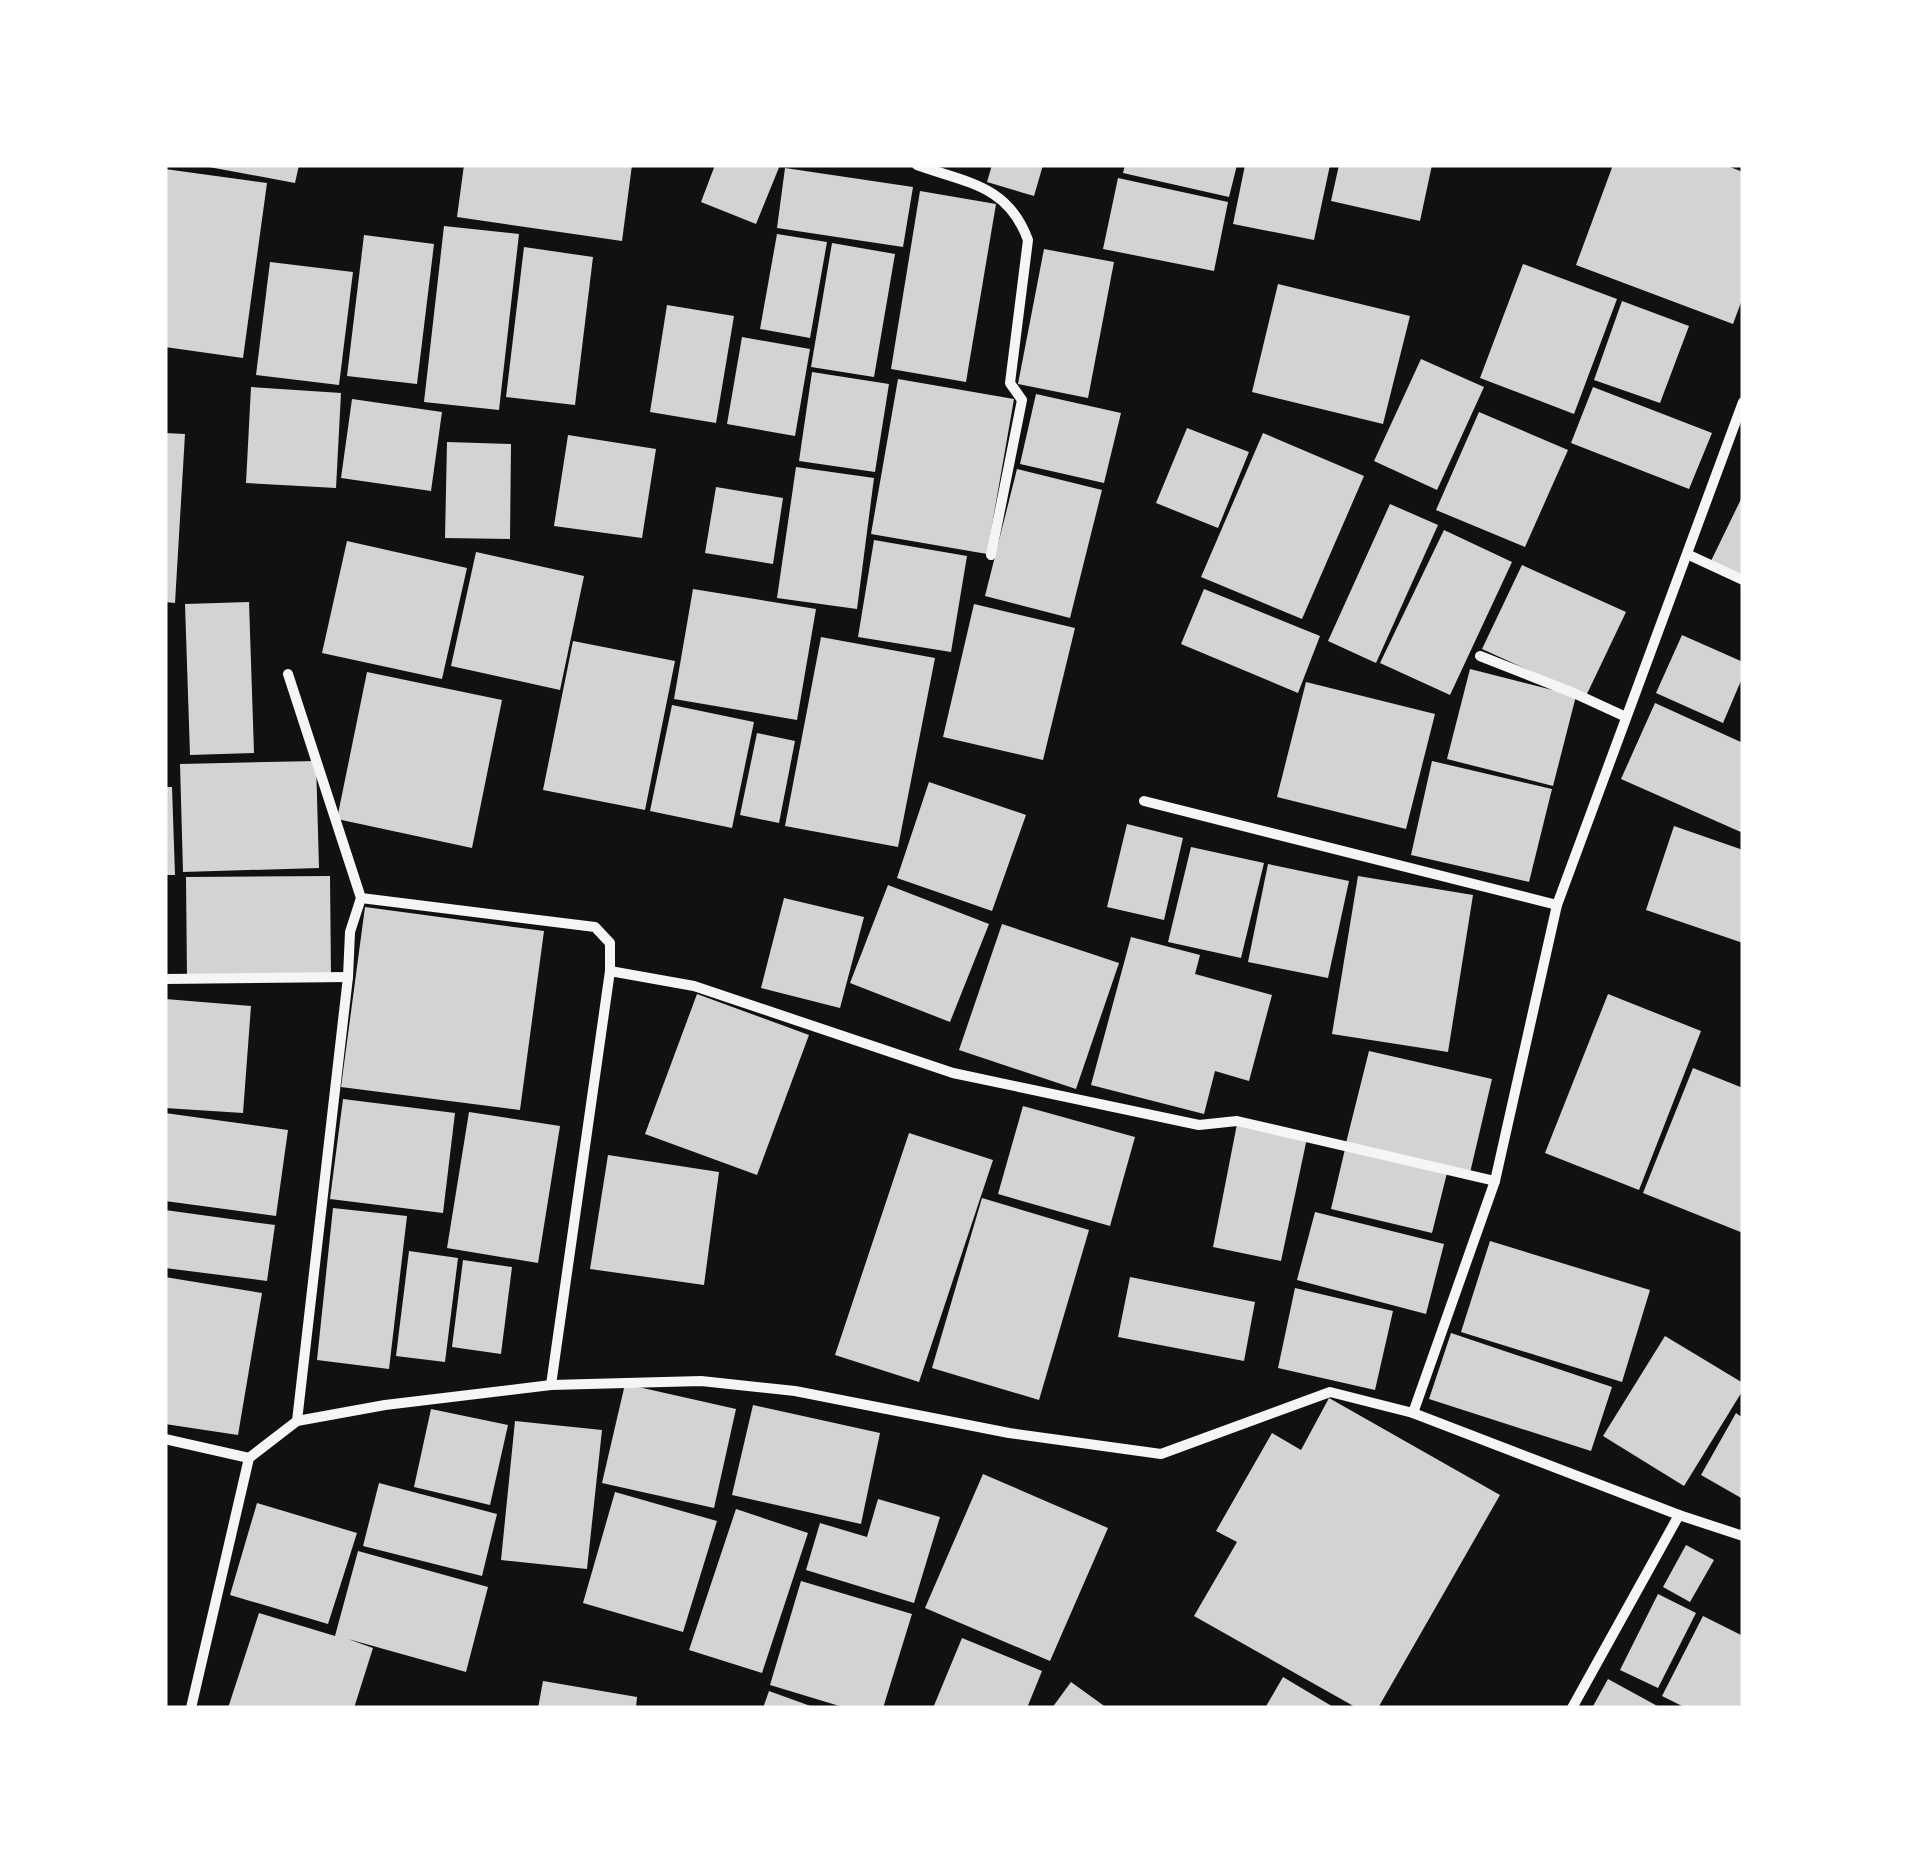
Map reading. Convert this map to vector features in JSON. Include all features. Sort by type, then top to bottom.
[{"type":"street","points":[[917,165],[994,193],[1011,207],[1028,240],[1010,383],[1022,400],[991,556]]},
{"type":"street","points":[[1413,1413],[1494,1181],[1557,905],[1743,402]]},
{"type":"street","points":[[1688,555],[1743,580]]},
{"type":"street","points":[[1480,656],[1626,717]]},
{"type":"street","points":[[288,674],[362,898],[350,932],[298,1421]]},
{"type":"street","points":[[1144,801],[1557,905]]},
{"type":"street","points":[[362,898],[596,927],[610,944],[610,971],[551,1385]]},
{"type":"street","points":[[610,971],[694,986],[952,1072],[1199,1125],[1238,1121],[1494,1181]]},
{"type":"street","points":[[165,980],[348,977]]},
{"type":"street","points":[[192,1708],[249,1458],[298,1421],[386,1405],[551,1385],[701,1381],[795,1391],[1009,1433],[1161,1454],[1330,1392],[1413,1413],[1743,1536]]},
{"type":"street","points":[[165,1439],[249,1458]]},
{"type":"street","points":[[1572,1708],[1679,1515]]},
{"type":"building","points":[[209,165],[299,165],[295,183]]},
{"type":"building","points":[[464,165],[632,165],[622,241],[457,217]]},
{"type":"building","points":[[715,165],[780,165],[756,224],[701,202]]},
{"type":"building","points":[[992,165],[1043,165],[1034,196],[987,182]]},
{"type":"building","points":[[1125,165],[1237,165],[1229,197],[1123,173]]},
{"type":"building","points":[[1245,165],[1330,165],[1314,240],[1233,224]]},
{"type":"building","points":[[1339,165],[1432,165],[1420,221],[1331,201]]},
{"type":"building","points":[[1613,165],[1725,165],[1743,172],[1743,297],[1733,324],[1576,265]]},
{"type":"building","points":[[785,168],[913,187],[903,247],[777,228]]},
{"type":"building","points":[[165,169],[267,183],[243,358],[165,347]]},
{"type":"building","points":[[1118,178],[1228,202],[1214,271],[1103,249]]},
{"type":"building","points":[[920,191],[996,204],[966,382],[891,369]]},
{"type":"building","points":[[444,226],[519,234],[499,410],[424,402]]},
{"type":"building","points":[[777,234],[827,242],[810,338],[760,329]]},
{"type":"building","points":[[364,235],[434,244],[417,384],[347,376]]},
{"type":"building","points":[[832,243],[895,254],[874,377],[811,367]]},
{"type":"building","points":[[524,247],[593,257],[575,405],[506,397]]},
{"type":"building","points":[[1044,249],[1114,262],[1088,398],[1018,384]]},
{"type":"building","points":[[270,262],[353,272],[339,385],[256,375]]},
{"type":"building","points":[[1523,264],[1617,299],[1574,414],[1480,378]]},
{"type":"building","points":[[1278,284],[1410,316],[1383,424],[1252,392]]},
{"type":"building","points":[[1622,301],[1689,326],[1660,403],[1594,380]]},
{"type":"building","points":[[667,305],[734,316],[716,423],[650,412]]},
{"type":"building","points":[[742,337],[810,349],[795,436],[727,424]]},
{"type":"building","points":[[1421,359],[1484,387],[1437,490],[1374,461]]},
{"type":"building","points":[[812,372],[889,384],[875,472],[799,461]]},
{"type":"building","points":[[898,379],[1014,399],[987,554],[871,534]]},
{"type":"building","points":[[251,387],[341,393],[336,488],[246,483]]},
{"type":"building","points":[[1593,387],[1712,433],[1689,489],[1571,443]]},
{"type":"building","points":[[1036,394],[1121,413],[1104,483],[1020,464]]},
{"type":"building","points":[[352,399],[442,412],[431,491],[341,478]]},
{"type":"building","points":[[1479,412],[1568,450],[1525,547],[1436,510]]},
{"type":"building","points":[[1187,428],[1249,452],[1218,528],[1156,503]]},
{"type":"building","points":[[165,433],[185,434],[175,603],[165,602]]},
{"type":"building","points":[[1263,433],[1364,476],[1302,619],[1201,577]]},
{"type":"building","points":[[568,435],[656,449],[642,538],[554,526]]},
{"type":"building","points":[[447,442],[511,444],[510,539],[445,538]]},
{"type":"building","points":[[796,467],[874,478],[857,609],[777,598]]},
{"type":"building","points":[[1017,469],[1102,490],[1070,618],[985,596]]},
{"type":"building","points":[[716,487],[783,498],[773,564],[705,553]]},
{"type":"building","points":[[1743,495],[1743,576],[1711,561]]},
{"type":"building","points":[[1390,504],[1438,525],[1376,663],[1328,641]]},
{"type":"building","points":[[1444,530],[1512,562],[1450,695],[1380,663]]},
{"type":"building","points":[[874,540],[967,556],[951,652],[858,637]]},
{"type":"building","points":[[347,541],[467,568],[442,679],[322,653]]},
{"type":"building","points":[[476,552],[584,576],[560,690],[451,666]]},
{"type":"building","points":[[1522,565],[1626,612],[1586,696],[1482,649]]},
{"type":"building","points":[[693,589],[816,609],[797,720],[674,699]]},
{"type":"building","points":[[1204,589],[1320,636],[1298,693],[1181,644]]},
{"type":"building","points":[[249,602],[254,753],[190,755],[185,604]]},
{"type":"building","points":[[974,604],[1075,628],[1043,760],[943,737]]},
{"type":"building","points":[[1682,635],[1743,662],[1743,676],[1723,723],[1656,693]]},
{"type":"building","points":[[821,637],[935,658],[898,847],[785,826]]},
{"type":"building","points":[[573,641],[675,661],[645,810],[543,790]]},
{"type":"building","points":[[1470,669],[1576,696],[1553,786],[1447,759]]},
{"type":"building","points":[[367,672],[502,700],[472,848],[337,819]]},
{"type":"building","points":[[1306,682],[1435,714],[1406,829],[1277,797]]},
{"type":"building","points":[[1655,703],[1743,743],[1743,833],[1621,779]]},
{"type":"building","points":[[672,705],[754,722],[732,828],[650,811]]},
{"type":"building","points":[[757,733],[795,741],[779,823],[740,815]]},
{"type":"building","points":[[316,761],[319,868],[183,872],[180,764]]},
{"type":"building","points":[[1432,761],[1552,789],[1529,882],[1411,855]]},
{"type":"building","points":[[929,782],[1026,815],[992,911],[897,878]]},
{"type":"building","points":[[165,787],[172,787],[175,875],[165,875]]},
{"type":"building","points":[[1127,824],[1183,838],[1164,920],[1107,907]]},
{"type":"building","points":[[1674,826],[1743,850],[1743,943],[1646,910]]},
{"type":"building","points":[[1191,847],[1264,863],[1241,958],[1168,942]]},
{"type":"building","points":[[1268,864],[1349,881],[1328,978],[1248,962]]},
{"type":"building","points":[[330,876],[331,976],[187,977],[186,877]]},
{"type":"building","points":[[1358,876],[1473,895],[1448,1052],[1332,1034]]},
{"type":"building","points":[[888,885],[989,924],[950,1022],[850,983]]},
{"type":"building","points":[[784,898],[864,917],[840,1008],[761,988]]},
{"type":"building","points":[[365,907],[544,931],[520,1110],[341,1087]]},
{"type":"building","points":[[1002,924],[1119,963],[1076,1089],[959,1050]]},
{"type":"building","points":[[1131,937],[1200,955],[1195,974],[1272,995],[1249,1081],[1215,1071],[1204,1114],[1091,1085]]},
{"type":"building","points":[[697,994],[809,1035],[757,1175],[645,1134]]},
{"type":"building","points":[[1608,994],[1701,1031],[1639,1190],[1545,1153]]},
{"type":"building","points":[[165,999],[251,1006],[243,1113],[165,1108]]},
{"type":"building","points":[[1369,1051],[1492,1079],[1470,1173],[1346,1143]]},
{"type":"building","points":[[1693,1068],[1743,1088],[1743,1233],[1643,1193]]},
{"type":"building","points":[[343,1099],[455,1113],[443,1213],[330,1199]]},
{"type":"building","points":[[1023,1106],[1135,1137],[1110,1226],[998,1194]]},
{"type":"building","points":[[469,1112],[560,1126],[538,1263],[447,1248]]},
{"type":"building","points":[[165,1113],[288,1130],[276,1216],[165,1201]]},
{"type":"building","points":[[1237,1124],[1307,1138],[1281,1261],[1213,1247]]},
{"type":"building","points":[[909,1133],[993,1160],[919,1382],[835,1355]]},
{"type":"building","points":[[1345,1149],[1447,1173],[1432,1233],[1331,1209]]},
{"type":"building","points":[[608,1155],[719,1172],[704,1285],[590,1269]]},
{"type":"building","points":[[982,1198],[1089,1230],[1039,1400],[932,1368]]},
{"type":"building","points":[[333,1208],[407,1216],[389,1369],[317,1360]]},
{"type":"building","points":[[165,1210],[275,1225],[267,1281],[165,1268]]},
{"type":"building","points":[[1315,1212],[1444,1244],[1426,1314],[1297,1280]]},
{"type":"building","points":[[1490,1241],[1650,1290],[1622,1382],[1461,1332]]},
{"type":"building","points":[[409,1251],[458,1258],[445,1362],[396,1356]]},
{"type":"building","points":[[463,1260],[512,1267],[501,1354],[452,1347]]},
{"type":"building","points":[[165,1277],[262,1293],[238,1435],[165,1424]]},
{"type":"building","points":[[1130,1277],[1255,1302],[1244,1361],[1118,1337]]},
{"type":"building","points":[[1295,1288],[1393,1311],[1375,1390],[1278,1368]]},
{"type":"building","points":[[1451,1333],[1612,1387],[1591,1451],[1429,1399]]},
{"type":"building","points":[[1665,1336],[1743,1383],[1743,1390],[1684,1486],[1603,1436]]},
{"type":"building","points":[[625,1384],[736,1409],[714,1508],[602,1483]]},
{"type":"building","points":[[1329,1398],[1500,1495],[1378,1708],[1357,1708],[1194,1616],[1237,1542],[1216,1531],[1272,1433],[1301,1450]]},
{"type":"building","points":[[753,1405],[880,1433],[861,1524],[732,1495]]},
{"type":"building","points":[[431,1409],[508,1425],[490,1505],[414,1487]]},
{"type":"building","points":[[1736,1413],[1743,1418],[1743,1499],[1701,1475]]},
{"type":"building","points":[[515,1421],[602,1430],[587,1569],[501,1560]]},
{"type":"building","points":[[983,1474],[1108,1528],[1050,1661],[925,1608]]},
{"type":"building","points":[[379,1483],[497,1514],[482,1576],[363,1546]]},
{"type":"building","points":[[615,1492],[717,1521],[683,1632],[583,1603]]},
{"type":"building","points":[[878,1499],[940,1517],[914,1603],[806,1570],[820,1523],[867,1537]]},
{"type":"building","points":[[257,1503],[357,1533],[328,1624],[230,1595]]},
{"type":"building","points":[[736,1509],[808,1533],[762,1673],[689,1650]]},
{"type":"building","points":[[1686,1545],[1714,1560],[1690,1602],[1663,1587]]},
{"type":"building","points":[[358,1551],[488,1587],[466,1672],[348,1639],[373,1648],[354,1708],[228,1708],[259,1613],[335,1636]]},
{"type":"building","points":[[801,1581],[912,1614],[883,1708],[846,1708],[770,1685]]},
{"type":"building","points":[[1658,1594],[1696,1613],[1658,1688],[1620,1670]]},
{"type":"building","points":[[1703,1616],[1743,1636],[1743,1708],[1686,1708],[1662,1696]]},
{"type":"building","points":[[962,1638],[1042,1671],[1027,1708],[933,1708]]},
{"type":"building","points":[[1283,1677],[1335,1708],[1265,1708]]},
{"type":"building","points":[[1608,1679],[1661,1708],[1592,1708]]},
{"type":"building","points":[[543,1681],[637,1697],[636,1708],[538,1708]]},
{"type":"building","points":[[1071,1682],[1107,1708],[1052,1708]]},
{"type":"building","points":[[769,1691],[816,1708],[763,1708]]}]
